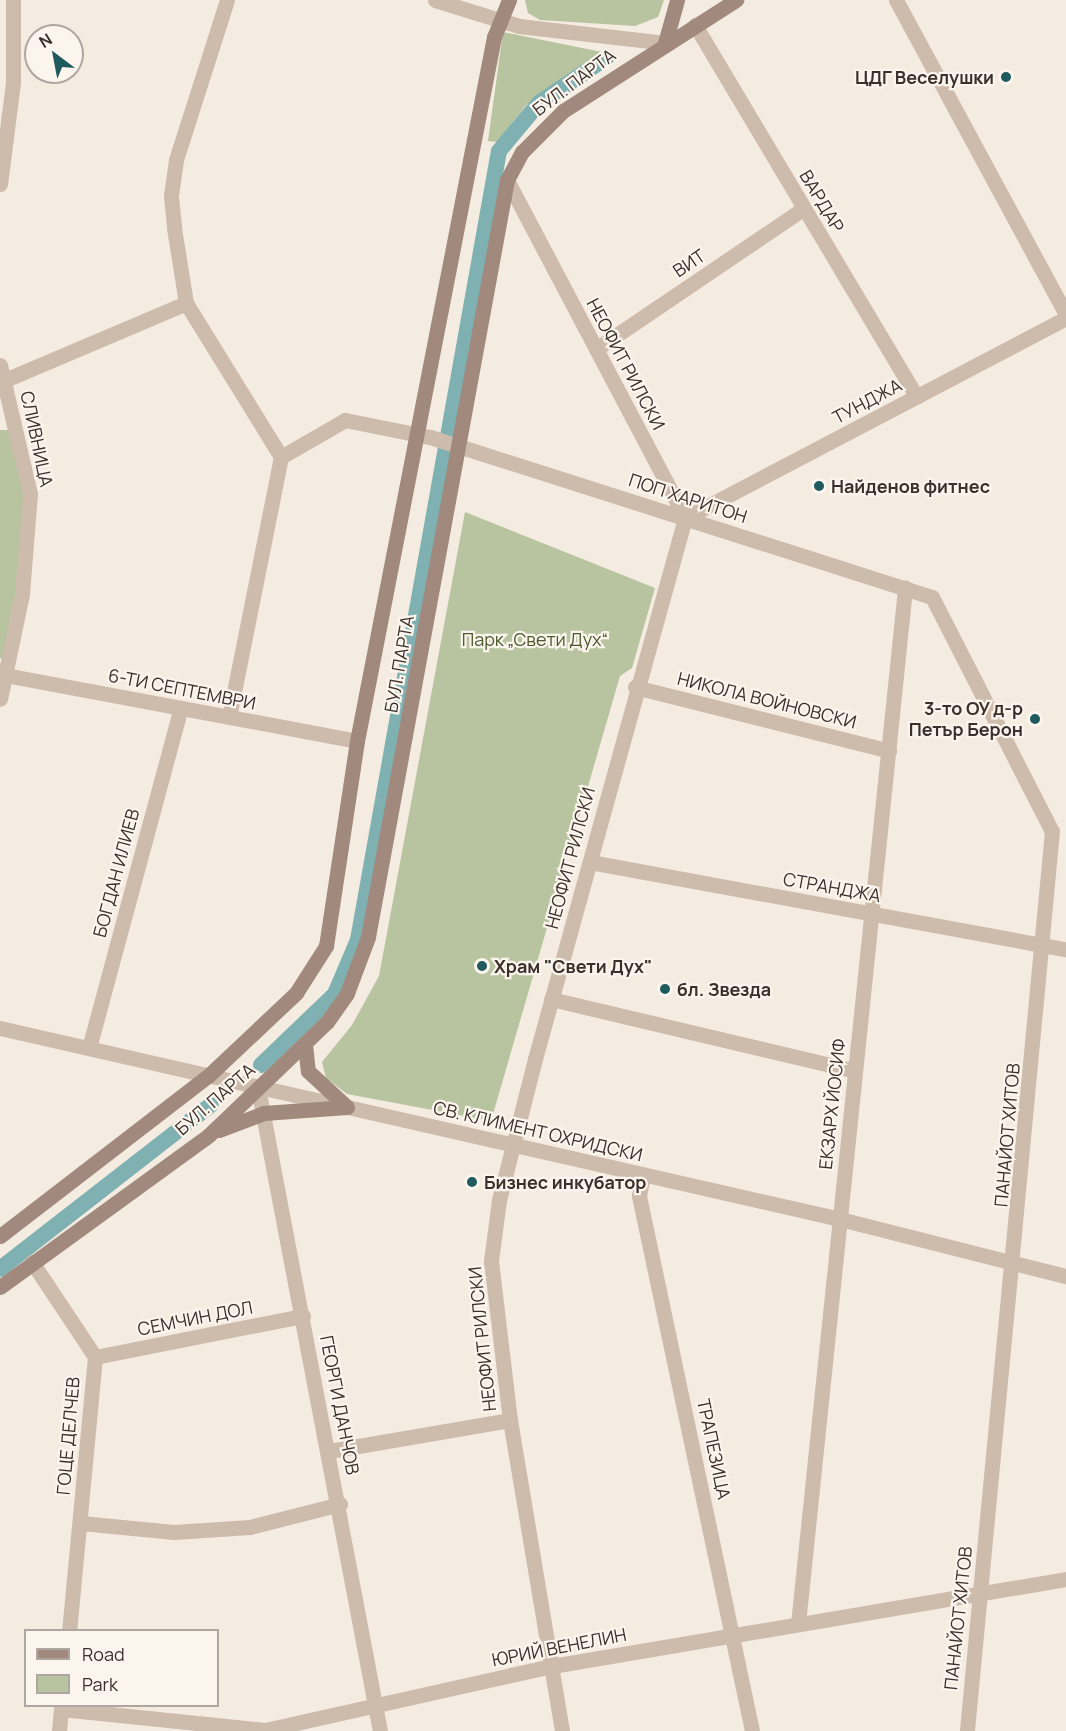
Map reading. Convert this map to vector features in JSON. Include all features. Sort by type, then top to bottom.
[{"type":"main road","name":"БУЛ. ПАРТА","points":[[0,1236],[208,1076],[296,993],[326,946],[357,741],[425,436],[498,21],[508,0]]},
{"type":"main road","points":[[679,0],[695,25]]},
{"type":"main road","points":[[665,43],[679,0]]},
{"type":"main road","name":"БУЛ. ПАРТА","points":[[0,1287],[209,1136],[305,1044],[347,993],[368,937],[453,444],[507,180],[522,152],[563,111],[665,43],[736,0]]},
{"type":"main road","points":[[305,1044],[308,1071],[347,1107]]},
{"type":"main road","points":[[209,1136],[264,1113],[347,1107]]},
{"type":"street","points":[[0,184],[12,83],[13,0]]},
{"type":"street","points":[[227,0],[176,160],[171,197],[186,303],[281,457],[229,717]]},
{"type":"street","points":[[435,0],[498,21],[665,43]]},
{"type":"street","points":[[896,0],[1066,316]]},
{"type":"street","name":"ВАРДАР","points":[[695,25],[917,397]]},
{"type":"street","name":"НЕОФИТ РИЛСКИ","points":[[507,180],[685,518],[635,687],[590,862],[551,999],[513,1146],[491,1261],[510,1420],[562,1731]]},
{"type":"street","name":"ВИТ","points":[[596,349],[804,208]]},
{"type":"street","points":[[4,380],[186,303]]},
{"type":"street","name":"ТУНДЖА","points":[[685,518],[1066,316]]},
{"type":"street","name":"СЛИВНИЦА","points":[[0,365],[30,494],[22,594],[3,675],[0,699]]},
{"type":"street","name":"ПОП ХАРИТОН","points":[[281,457],[345,420],[425,436],[905,588]]},
{"type":"street","name":"ЕКЗАРХ ЙОСИФ","points":[[798,1624],[905,588]]},
{"type":"street","name":"ПАНАЙОТ ХИТОВ","points":[[905,588],[935,603],[1049,825],[1043,945],[1015,1266],[967,1731]]},
{"type":"street","name":"6-ТИ СЕПТЕМВРИ","points":[[3,675],[357,741]]},
{"type":"street","name":"НИКОЛА ВОЙНОВСКИ","points":[[635,687],[888,751]]},
{"type":"street","name":"БОГДАН ИЛИЕВ","points":[[89,1048],[182,708]]},
{"type":"street","name":"СТРАНДЖА","points":[[590,862],[1066,949]]},
{"type":"street","points":[[551,999],[855,1071]]},
{"type":"street","name":"СВ. КЛИМЕНТ ОХРИДСКИ","points":[[0,1028],[840,1219],[1015,1266],[1066,1276]]},
{"type":"street","name":"ГЕОРГИ ДАНЧОВ","points":[[258,1088],[340,1504],[380,1731]]},
{"type":"street","name":"ТРАПЕЗИЦА","points":[[643,1175],[639,1196],[735,1636],[752,1731]]},
{"type":"street","name":"ГОЦЕ ДЕЛЧЕВ","points":[[32,1262],[94,1357],[81,1523],[69,1629]]},
{"type":"street","name":"СЕМЧИН ДОЛ","points":[[94,1357],[303,1316]]},
{"type":"street","points":[[329,1451],[510,1420]]},
{"type":"street","points":[[81,1523],[174,1532],[250,1527],[340,1504]]},
{"type":"street","name":"ЮРИЙ ВЕНЕЛИН","points":[[61,1707],[265,1731],[552,1666],[735,1636],[981,1590],[1066,1579]]},
{"type":"street","points":[[59,1731],[61,1707]]},
{"type":"green space","points":[[525,0],[664,0],[658,17],[635,26],[540,20],[528,13]]},
{"type":"green space","points":[[503,32],[607,53],[527,104],[497,142],[488,141]]},
{"type":"green space","points":[[0,430],[15,430],[29,490],[7,660],[0,658]]},
{"type":"green space","name":"Парк „Свети Дух“","points":[[465,512],[655,588],[632,668],[620,676],[491,1121],[347,1094],[326,1078],[322,1062],[352,1025],[379,976]]},
{"type":"waterway","points":[[261,1065],[335,994],[358,940],[499,151],[539,103],[606,58]]},
{"type":"waterway","points":[[0,1269],[211,1105]]},
{"type":"place","name":"ЦДГ Веселушки","points":[[1006,77]]},
{"type":"place","name":"Найденов фитнес","points":[[819,486]]},
{"type":"place","name":"3-то ОУ д-р Петър Берон","points":[[1035,719]]},
{"type":"place","name":"Храм \"Свети Дух\"","points":[[482,966]]},
{"type":"place","name":"бл. Звезда","points":[[665,989]]},
{"type":"place","name":"Бизнес инкубатор","points":[[472,1182]]}]
